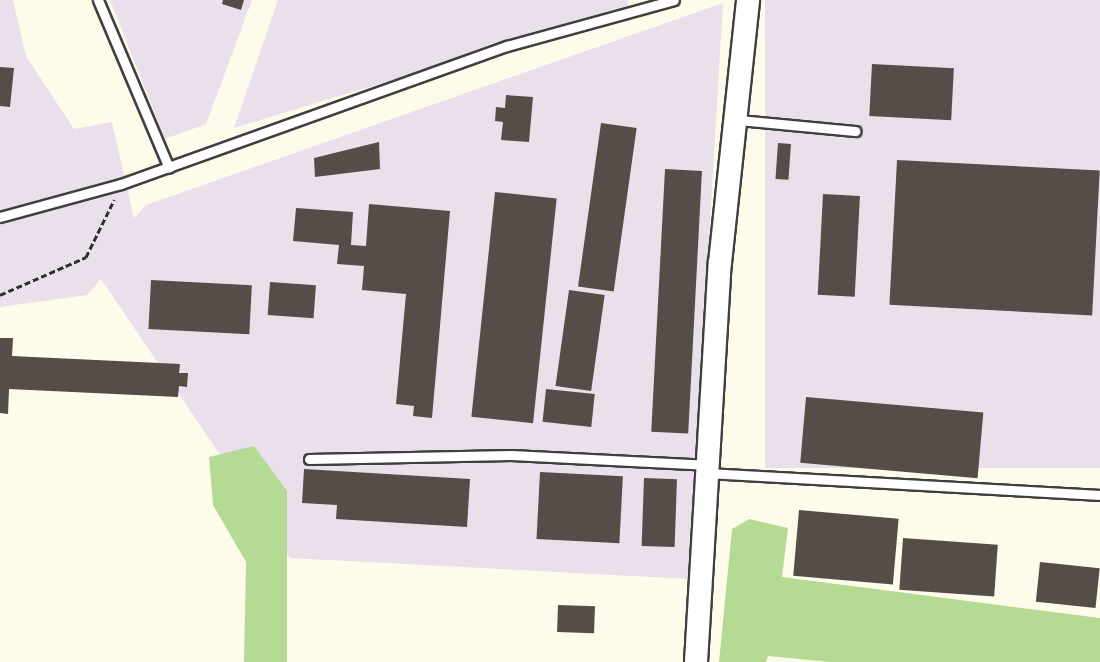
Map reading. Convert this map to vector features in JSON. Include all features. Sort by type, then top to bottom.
[{"type":"street","points":[[696,662],[705,469],[720,263],[738,120],[748,0]]},
{"type":"lane","points":[[98,0],[169,168]]},
{"type":"lane","points":[[0,217],[121,184],[169,168],[507,45],[674,0]]},
{"type":"lane","points":[[738,120],[855,130]]},
{"type":"lane","points":[[309,459],[511,455],[1100,495]]},
{"type":"path","points":[[0,295],[86,256],[121,184]]},
{"type":"shaded area","points":[[0,0],[13,0],[26,56],[74,129],[112,122],[134,218],[146,205],[723,3],[689,579],[290,558],[101,279],[87,295],[0,307]]},
{"type":"shaded area","points":[[110,0],[252,0],[206,124],[165,139]]},
{"type":"shaded area","points":[[278,0],[628,0],[628,6],[490,44],[438,66],[234,128]]},
{"type":"shaded area","points":[[765,0],[1100,0],[1100,468],[765,468]]},
{"type":"green space","points":[[254,446],[287,491],[287,662],[244,662],[246,562],[213,505],[209,457]]},
{"type":"green space","points":[[749,519],[788,528],[782,577],[1100,618],[1100,662],[830,662],[768,656],[766,662],[719,662],[732,529]]},
{"type":"building","points":[[223,0],[244,0],[241,10],[222,4]]},
{"type":"building","points":[[872,64],[954,68],[951,120],[869,116]]},
{"type":"building","points":[[0,67],[14,68],[10,107],[0,106]]},
{"type":"building","points":[[506,95],[533,97],[529,142],[501,140],[503,122],[495,121],[496,107],[505,108]]},
{"type":"building","points":[[601,123],[637,128],[614,291],[578,286]]},
{"type":"building","points":[[379,142],[380,169],[315,177],[314,158]]},
{"type":"building","points":[[778,143],[791,144],[788,180],[775,179]]},
{"type":"building","points":[[897,160],[1100,171],[1092,315],[889,305]]},
{"type":"building","points":[[665,169],[702,171],[688,434],[651,432]]},
{"type":"building","points":[[495,192],[557,198],[533,423],[471,417]]},
{"type":"building","points":[[823,194],[860,196],[855,297],[818,295]]},
{"type":"building","points":[[369,204],[450,211],[432,418],[413,416],[414,406],[396,404],[406,294],[362,290],[364,266],[337,264],[339,245],[293,241],[296,208],[353,212],[351,245],[366,246]]},
{"type":"building","points":[[151,280],[252,285],[249,334],[148,329]]},
{"type":"building","points":[[270,282],[316,285],[314,318],[268,315]]},
{"type":"building","points":[[569,290],[605,295],[591,391],[556,386]]},
{"type":"building","points":[[0,338],[13,338],[12,356],[180,364],[179,373],[188,373],[187,387],[179,386],[178,397],[9,389],[8,414],[0,413]]},
{"type":"building","points":[[546,389],[595,394],[591,427],[543,422]]},
{"type":"building","points":[[806,397],[983,413],[978,478],[800,463]]},
{"type":"building","points":[[304,469],[470,479],[467,527],[336,519],[337,505],[302,503]]},
{"type":"building","points":[[540,472],[623,476],[619,543],[536,539]]},
{"type":"building","points":[[644,478],[677,479],[675,547],[642,546]]},
{"type":"building","points":[[799,510],[899,519],[893,584],[793,576]]},
{"type":"building","points":[[903,538],[998,545],[994,597],[899,590]]},
{"type":"building","points":[[1040,562],[1100,568],[1095,608],[1036,602]]},
{"type":"building","points":[[558,605],[595,606],[594,633],[557,632]]}]
